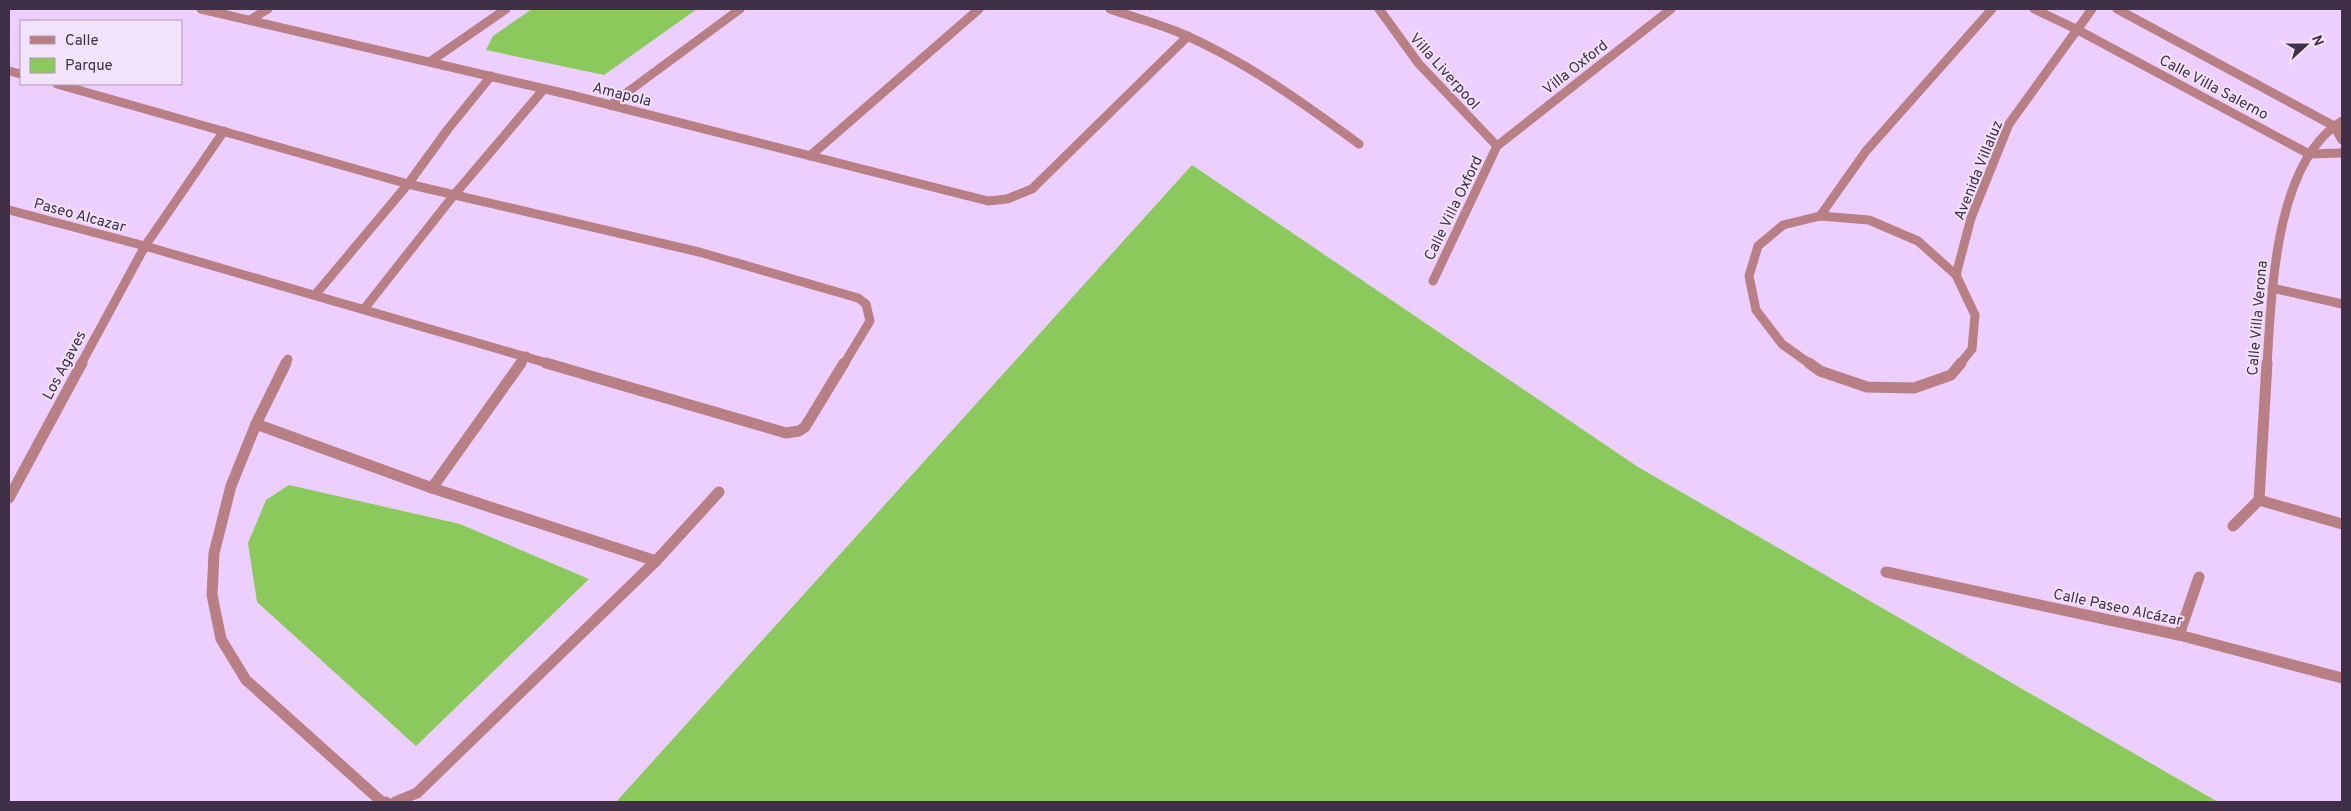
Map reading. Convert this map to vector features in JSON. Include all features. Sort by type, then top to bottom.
[{"type":"street","name":"Amapola","points":[[202,9],[431,61],[810,156],[980,201],[998,202],[1013,199],[1032,189],[1188,36]]},
{"type":"street","points":[[250,20],[268,9]]},
{"type":"street","points":[[431,61],[506,9]]},
{"type":"street","points":[[610,105],[740,9]]},
{"type":"street","points":[[810,156],[979,9]]},
{"type":"street","points":[[1110,9],[1188,36],[1246,65],[1297,97],[1359,144]]},
{"type":"street","name":"Villa Liverpool","points":[[1379,9],[1394,34],[1434,82],[1497,146]]},
{"type":"street","name":"Villa Oxford","points":[[1497,146],[1671,9]]},
{"type":"street","points":[[1820,216],[1866,151],[1992,9]]},
{"type":"street","name":"Calle Villa Salerno","points":[[2034,9],[2076,29],[2309,154],[2342,153]]},
{"type":"street","name":"Avenida Villaluz","points":[[1956,275],[1971,218],[2009,124],[2092,9]]},
{"type":"street","name":"Calle Villa Salerno","points":[[2117,9],[2338,123]]},
{"type":"street","points":[[315,295],[408,184],[448,129],[491,76]]},
{"type":"street","points":[[61,85],[224,130]]},
{"type":"street","points":[[364,309],[454,195],[543,90]]},
{"type":"street","points":[[2338,123],[2342,140]]},
{"type":"street","name":"Calle Villa Verona","points":[[2258,500],[2272,288],[2287,202],[2309,154],[2338,123]]},
{"type":"street","name":"Paseo Alcazar","points":[[9,210],[145,246],[786,433],[792,433],[805,427],[870,321],[870,312],[866,304],[858,298],[699,252],[408,184],[224,130]]},
{"type":"street","name":"Los Agaves","points":[[9,498],[145,246],[224,130]]},
{"type":"street","name":"Calle Villa Oxford","points":[[1433,281],[1497,146]]},
{"type":"street","points":[[1820,216],[1869,220],[1918,241],[1956,275],[1975,315],[1972,349],[1951,375],[1914,388],[1868,387],[1820,371],[1782,344],[1756,310],[1749,276],[1758,246],[1783,225],[1820,216]]},
{"type":"street","points":[[2272,288],[2342,304]]},
{"type":"street","points":[[432,488],[526,356]]},
{"type":"street","points":[[288,359],[256,424],[232,486],[214,553],[212,595],[221,639],[246,680],[382,802],[386,802]]},
{"type":"street","points":[[256,424],[432,488],[656,561]]},
{"type":"street","points":[[396,802],[417,793],[656,561],[719,492]]},
{"type":"street","points":[[2233,526],[2258,500],[2342,524]]},
{"type":"street","name":"Calle Paseo Alcázar","points":[[1886,572],[2179,635],[2342,678]]},
{"type":"street","points":[[2179,635],[2199,577]]},
{"type":"green space","points":[[532,9],[697,9],[604,75],[486,50],[493,36]]},
{"type":"green space","points":[[1192,165],[1638,467],[2218,802],[616,802]]},
{"type":"green space","points":[[289,485],[460,524],[589,579],[416,746],[257,602],[248,543],[266,500]]}]
